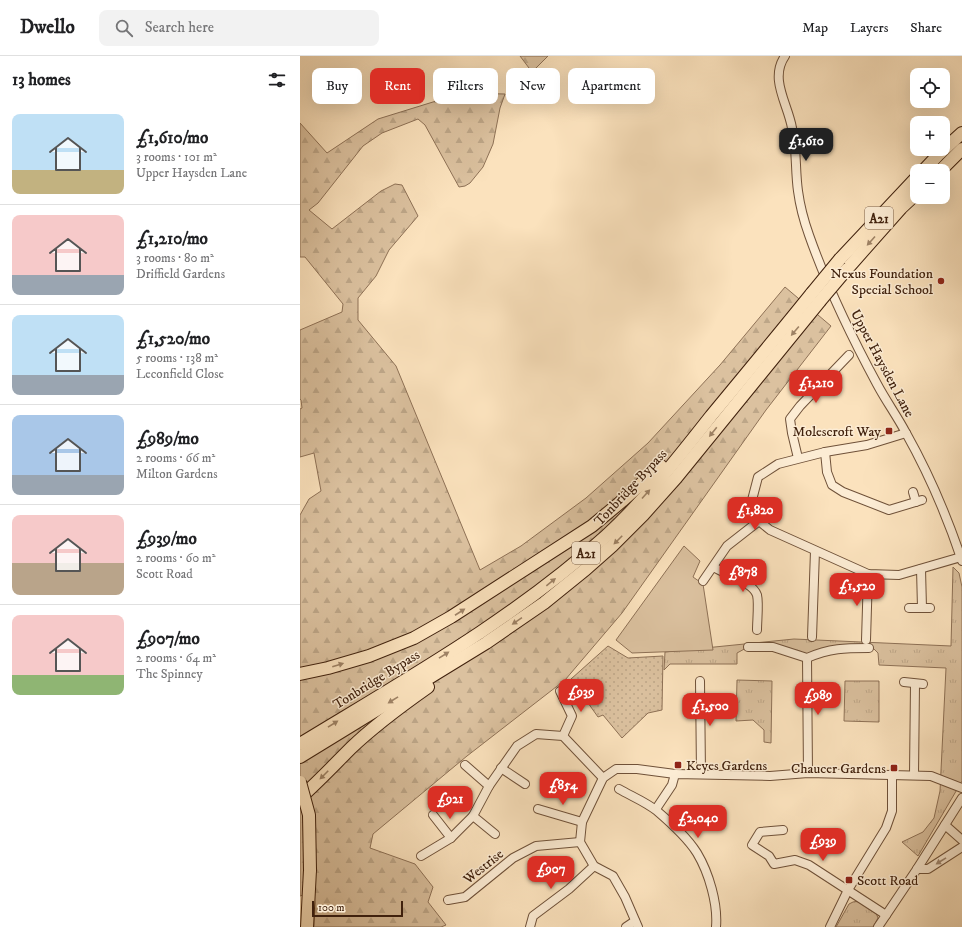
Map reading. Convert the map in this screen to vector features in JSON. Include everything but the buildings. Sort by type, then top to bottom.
[{"type":"highway","points":[[929,164],[938,154],[962,133]]},
{"type":"highway","points":[[947,164],[962,149]]},
{"type":"highway","name":"Tonbridge Bypass","points":[[300,744],[494,623],[540,591],[606,535],[667,471],[731,393],[816,297],[910,185]]},
{"type":"highway","name":"Tonbridge Bypass","points":[[844,264],[910,200]]},
{"type":"highway","name":"Tonbridge Bypass","points":[[300,757],[486,642],[544,603],[612,546],[643,515],[676,478],[816,297]]},
{"type":"highway","points":[[300,674],[328,668],[368,656],[414,638],[451,617],[556,550],[592,526],[657,471],[731,393]]},
{"type":"highway","points":[[300,798],[351,748],[391,712],[440,679],[486,642]]},
{"type":"highway","points":[[300,782],[309,815],[310,870],[307,927]]},
{"type":"street","name":"Upper Haysden Lane","points":[[785,56],[779,67],[779,83],[793,130],[798,191],[809,234],[853,339],[878,386],[906,433],[932,484],[946,515],[961,559]]},
{"type":"street","points":[[798,458],[790,419],[800,406],[849,355]]},
{"type":"street","points":[[906,433],[867,445],[825,452],[778,464],[758,477],[752,500],[759,521],[770,530],[868,574],[899,574],[961,559]]},
{"type":"street","points":[[825,452],[828,472],[832,485],[843,492],[889,510],[919,501],[913,492]]},
{"type":"street","points":[[703,581],[727,546],[759,521]]},
{"type":"street","points":[[812,637],[815,551]]},
{"type":"street","points":[[714,567],[749,585],[757,595],[757,630]]},
{"type":"street","points":[[921,569],[922,608]]},
{"type":"street","points":[[748,647],[773,647],[808,658],[822,652],[868,644],[868,574]]},
{"type":"street","points":[[908,608],[930,608]]},
{"type":"street","points":[[808,658],[808,773]]},
{"type":"street","points":[[700,681],[700,774]]},
{"type":"street","points":[[904,682],[919,684],[914,775]]},
{"type":"street","points":[[560,691],[572,716],[563,736]]},
{"type":"street","points":[[421,856],[451,838],[473,816],[489,786],[517,746],[536,734],[563,736],[603,778]]},
{"type":"street","points":[[465,764],[489,786]]},
{"type":"street","points":[[501,768],[525,784]]},
{"type":"street","points":[[626,927],[636,924],[625,897],[613,876],[594,866],[580,842],[582,822],[603,778],[616,769],[637,769],[675,774],[770,776],[808,773],[914,775],[930,776],[962,788]]},
{"type":"street","points":[[656,810],[672,785],[675,774]]},
{"type":"street","points":[[830,927],[848,890],[886,828],[892,810],[892,774]]},
{"type":"street","points":[[619,789],[656,810],[681,833],[697,853],[711,886],[717,916],[716,927]]},
{"type":"street","points":[[878,927],[946,825],[962,798]]},
{"type":"street","points":[[538,809],[582,822]]},
{"type":"street","points":[[433,815],[451,838]]},
{"type":"street","points":[[473,816],[495,834]]},
{"type":"street","points":[[946,825],[962,840]]},
{"type":"street","points":[[783,830],[760,832],[750,847],[769,856],[774,864],[795,860],[809,865],[886,915]]},
{"type":"street","name":"Westrise","points":[[448,900],[466,898],[513,858],[536,846],[580,842]]},
{"type":"street","points":[[917,869],[928,869],[962,847]]},
{"type":"street","points":[[530,927],[533,916],[569,889],[594,866]]},
{"type":"green space","points":[[520,56],[548,56],[536,68],[529,68]]},
{"type":"green space","points":[[498,94],[505,94],[500,108],[493,144],[483,167],[470,183],[465,186],[459,187],[425,125],[418,119],[382,133],[363,146],[318,203],[309,210],[332,229],[381,191],[395,184],[402,185],[418,216],[389,250],[376,276],[358,298],[358,320],[396,366],[480,570],[521,546],[586,498],[648,443],[720,365],[785,287],[831,326],[766,410],[622,613],[565,680],[467,756],[373,834],[370,848],[415,864],[433,887],[428,902],[446,925],[441,927],[314,927],[315,903],[313,892],[300,896],[300,515],[309,499],[321,491],[314,453],[300,457],[300,409],[302,408],[300,399],[300,330],[342,312],[343,304],[305,257],[300,257],[300,123],[327,153],[378,119],[433,102],[433,104],[498,104]]},
{"type":"green space","points":[[684,546],[700,561],[693,577],[703,584],[713,650],[632,653],[616,640]]},
{"type":"green space","points":[[953,567],[959,573],[962,587],[962,781],[918,856],[902,842],[923,832],[934,818],[940,791],[946,668],[879,665],[878,653],[874,649],[869,648],[806,655],[748,647],[737,653],[737,664],[670,664],[664,670],[665,652],[794,639],[951,646]]},
{"type":"green space","points":[[608,646],[628,658],[663,656],[662,710],[648,713],[622,738],[603,715],[598,717],[571,679]]},
{"type":"green space","points":[[737,680],[772,681],[771,743],[764,742],[764,730],[753,720],[736,721]]},
{"type":"green space","points":[[845,681],[879,681],[879,722],[844,721]]},
{"type":"green space","points":[[859,901],[876,913],[878,918],[873,927],[836,927],[849,904]]},
{"type":"place","name":"Nexus Foundation Special School","points":[[941,281]]},
{"type":"place","name":"Molescroft Way","points":[[889,431]]},
{"type":"place","name":"Keyes Gardens","points":[[678,765]]},
{"type":"place","name":"Chaucer Gardens","points":[[894,768]]},
{"type":"place","name":"Scott Road","points":[[849,880]]}]
